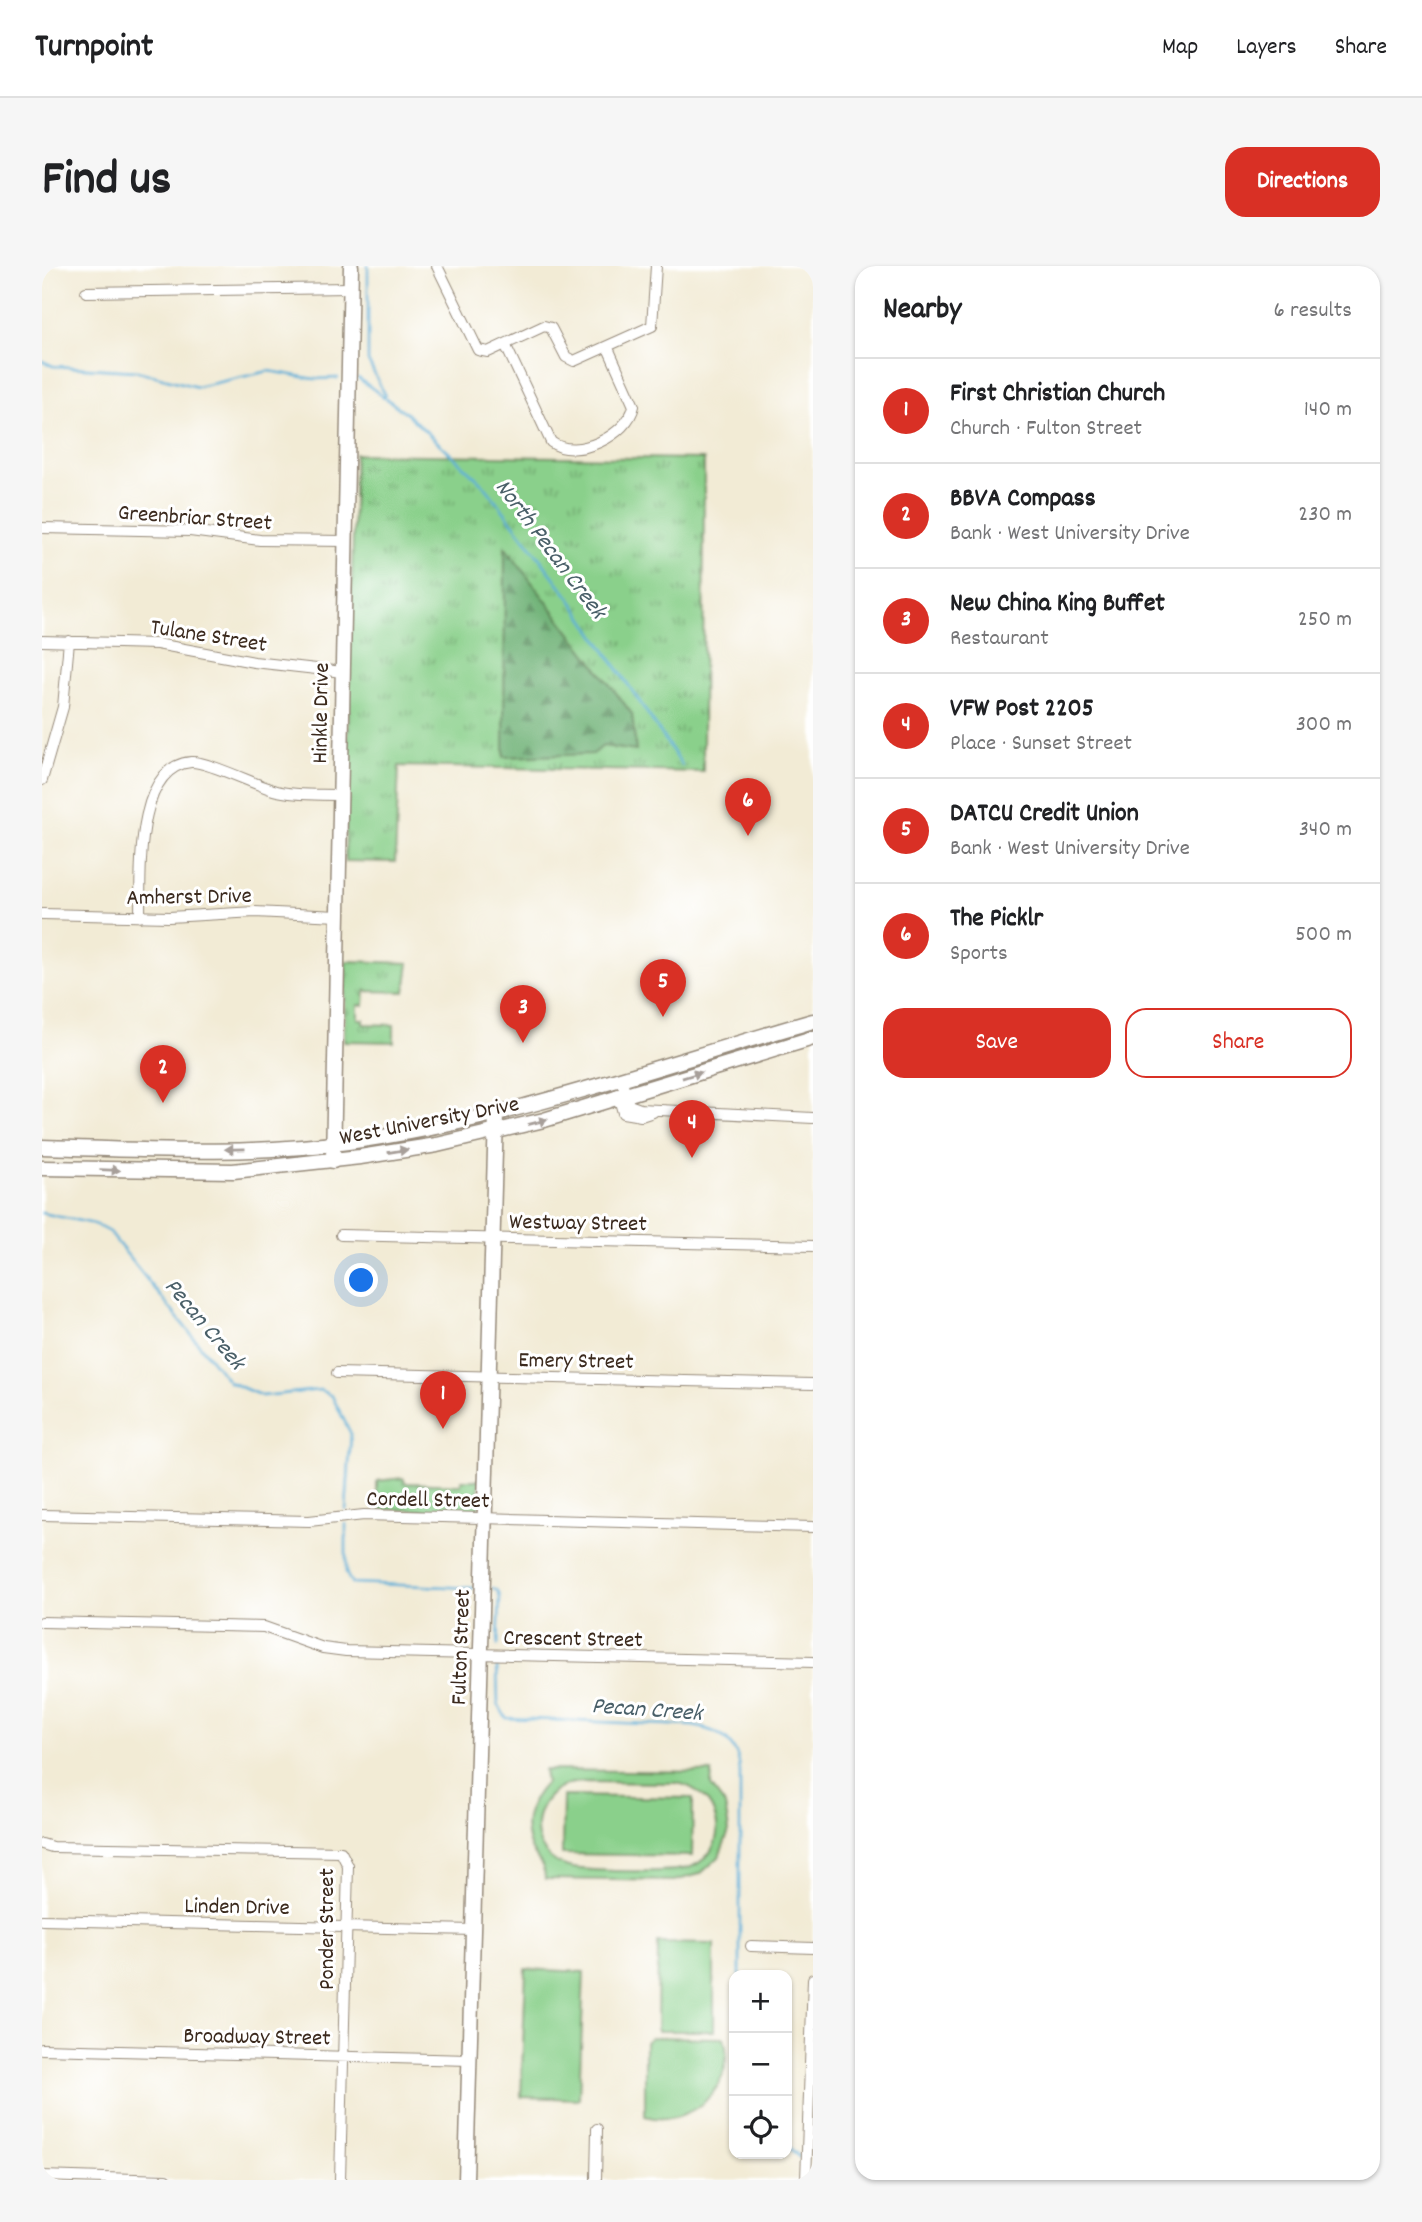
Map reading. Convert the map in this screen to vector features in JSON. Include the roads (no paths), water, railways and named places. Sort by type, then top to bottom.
[{"type":"street","name":"Hinkle Drive","points":[[333,1161],[351,266]]},
{"type":"street","points":[[438,266],[478,350],[488,352],[544,327],[551,328],[566,357],[574,361],[652,327],[656,266]]},
{"type":"street","points":[[86,292],[350,288]]},
{"type":"street","points":[[505,345],[551,442],[556,446],[575,448],[603,442],[632,414],[634,406],[608,348]]},
{"type":"street","name":"Greenbriar Street","points":[[42,528],[190,531],[260,540],[345,541]]},
{"type":"street","name":"Tulane Street","points":[[42,641],[157,644],[254,662],[343,672]]},
{"type":"street","points":[[42,780],[44,761],[63,707],[69,641]]},
{"type":"street","points":[[140,916],[142,827],[155,793],[171,768],[193,762],[279,792],[341,795]]},
{"type":"street","name":"Amherst Drive","points":[[42,914],[140,916],[255,912],[338,916]]},
{"type":"street","name":"West University Drive","points":[[42,1147],[165,1150],[333,1143],[496,1115],[813,1021]]},
{"type":"street","name":"West University Drive","points":[[42,1168],[225,1171],[333,1161],[495,1133],[813,1038]]},
{"type":"street","points":[[621,1079],[623,1113],[627,1115],[641,1116],[653,1111],[813,1118]]},
{"type":"street","name":"Fulton Street","points":[[467,2180],[496,1115]]},
{"type":"street","name":"Westway Street","points":[[341,1236],[813,1246]]},
{"type":"street","name":"Emery Street","points":[[337,1373],[813,1384]]},
{"type":"street","name":"Cordell Street","points":[[42,1515],[309,1521],[364,1514],[813,1527]]},
{"type":"street","name":"Crescent Street","points":[[42,1622],[264,1627],[334,1650],[813,1662]]},
{"type":"street","name":"Ponder Street","points":[[42,1844],[52,1847],[341,1852],[348,1866],[340,2180]]},
{"type":"street","name":"Linden Drive","points":[[42,1920],[474,1930]]},
{"type":"street","points":[[751,1945],[813,1948]]},
{"type":"street","points":[[806,2180],[813,1979]]},
{"type":"street","name":"Broadway Street","points":[[42,2049],[470,2060]]},
{"type":"street","points":[[596,2180],[597,2129]]},
{"type":"street","points":[[42,2176],[166,2180]]},
{"type":"waterway","points":[[368,266],[368,361],[385,395]]},
{"type":"waterway","name":"North Pecan Creek","points":[[42,361],[53,366],[137,371],[197,387],[269,371],[315,379],[338,378]]},
{"type":"waterway","name":"North Pecan Creek","points":[[358,378],[406,413],[484,485],[572,601],[682,765]]},
{"type":"waterway","name":"Pecan Creek","points":[[42,1213],[94,1224],[109,1232],[229,1382],[262,1396],[320,1390],[332,1396],[351,1434],[346,1510]]},
{"type":"waterway","name":"Pecan Creek","points":[[346,1524],[346,1573],[351,1583],[474,1588]]},
{"type":"waterway","name":"Pecan Creek","points":[[493,1588],[498,1591],[500,1597],[498,1645]]},
{"type":"waterway","name":"Pecan Creek","points":[[497,1663],[498,1704],[506,1718],[693,1726],[712,1731],[732,1746],[740,1772],[740,1970]]},
{"type":"waterway","name":"Pecan Creek","points":[[792,2150],[799,2157]]},
{"type":"place","name":"The Picklr","points":[[748,836]]},
{"type":"place","name":"DATCU Credit Union","points":[[663,1017]]},
{"type":"place","name":"New China King Buffet","points":[[523,1043]]},
{"type":"place","name":"BBVA Compass","points":[[163,1103]]},
{"type":"place","name":"VFW Post 2205","points":[[692,1158]]},
{"type":"place","name":"First Christian Church","points":[[443,1429]]}]
